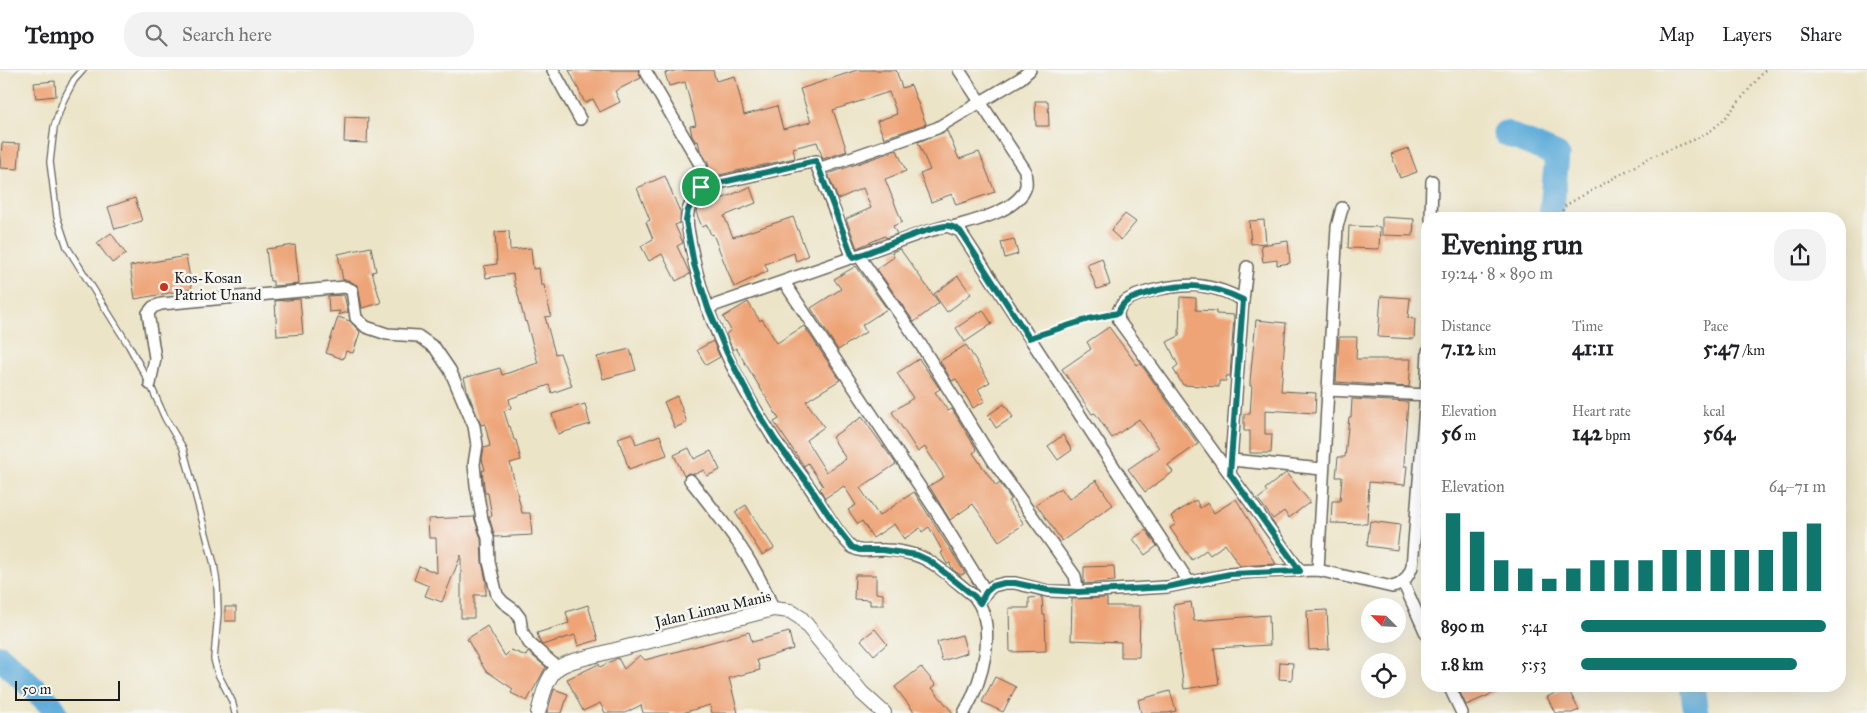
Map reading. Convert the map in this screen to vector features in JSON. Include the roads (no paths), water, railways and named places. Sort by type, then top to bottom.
[{"type":"street","points":[[553,70],[580,119]]},
{"type":"street","points":[[645,70],[701,166],[704,177],[701,187],[688,210],[686,221],[694,264],[708,308],[727,353],[757,411],[775,440],[852,547],[859,550],[883,550],[917,555],[930,561],[974,596],[980,603],[984,621],[986,661],[979,682],[964,713]]},
{"type":"street","points":[[953,227],[984,218],[1005,207],[1020,197],[1026,185],[1025,170],[959,70]]},
{"type":"street","points":[[818,169],[937,128],[1021,78],[1030,70]]},
{"type":"street","points":[[701,187],[816,161],[856,257],[920,345],[994,462],[1075,576],[1078,592]]},
{"type":"street","points":[[1431,212],[1432,181]]},
{"type":"street","points":[[1318,570],[1322,469],[1337,227],[1342,208]]},
{"type":"street","points":[[708,308],[922,233],[947,226],[953,227],[960,231],[1189,582]]},
{"type":"street","points":[[1230,474],[1247,267]]},
{"type":"street","points":[[784,282],[936,511],[986,592]]},
{"type":"street","points":[[1243,300],[1214,288],[1186,285],[1166,287],[1127,300],[1121,305],[1118,313],[1119,321],[1300,571]]},
{"type":"street","points":[[150,384],[154,358],[148,313],[153,307],[161,304],[345,287],[352,290],[356,318],[366,327],[386,334],[418,336],[429,342],[450,370],[474,426],[477,445],[474,464],[476,485],[482,519],[488,538],[489,562],[497,595],[520,618],[522,631],[529,643],[558,668],[547,686],[538,713]]},
{"type":"street","points":[[1328,390],[1421,395]]},
{"type":"street","points":[[1232,460],[1322,469]]},
{"type":"street","points":[[980,603],[986,592],[993,586],[1004,583],[1015,583],[1048,590],[1078,592],[1167,587],[1230,574],[1318,570],[1398,586],[1410,574],[1412,567],[1421,464]]},
{"type":"street","points":[[690,480],[735,536],[764,585],[773,609]]},
{"type":"street","points":[[1402,582],[1421,623]]},
{"type":"street","name":"Jalan Limau Manis","points":[[558,668],[573,661],[773,609],[790,611],[801,618],[862,693],[884,713]]},
{"type":"street","points":[[1452,692],[1462,713]]},
{"type":"lane","points":[[83,70],[74,80],[63,101],[54,127],[50,162],[58,217],[67,247],[129,346],[150,384],[165,418],[183,448],[214,564],[217,584],[218,613],[214,659],[218,674],[232,701],[235,713]]},
{"type":"waterway","points":[[1505,133],[1557,155],[1552,212]]},
{"type":"waterway","points":[[0,657],[50,704],[56,713]]},
{"type":"waterway","points":[[1693,692],[1696,713]]},
{"type":"place","name":"Kos-Kosan Patriot Unand","points":[[164,287]]}]
